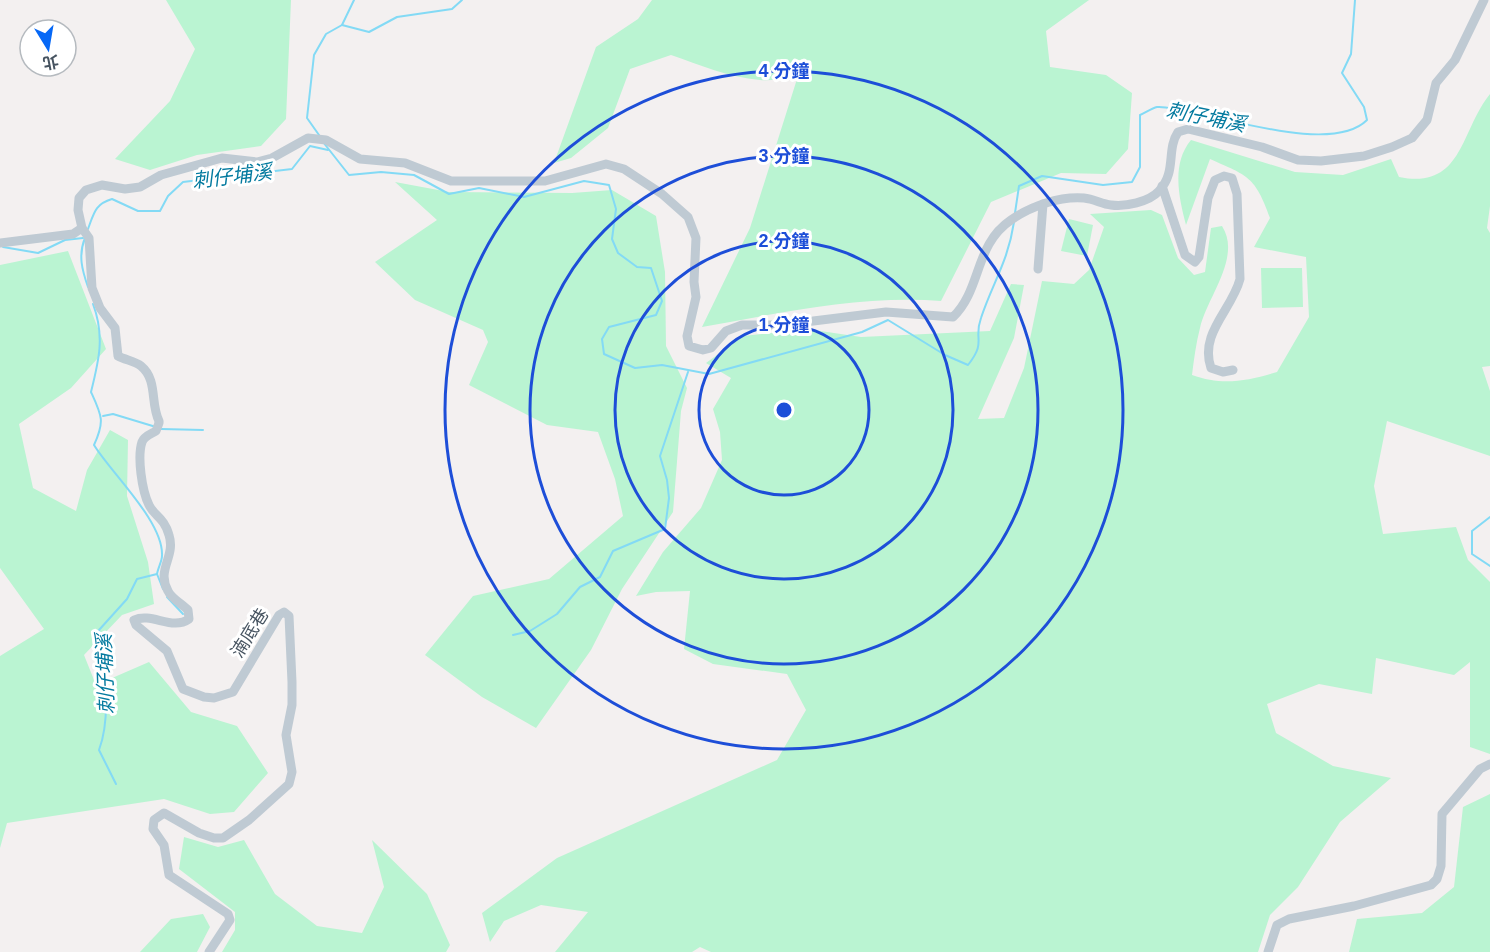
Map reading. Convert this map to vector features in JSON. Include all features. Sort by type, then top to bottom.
[{"type":"street","points":[[0,243],[73,234],[82,228],[78,210],[79,198],[86,190],[102,185],[125,189],[140,188],[160,175],[222,158],[257,162],[272,158],[308,138],[326,140],[360,159],[405,163],[451,181],[545,181],[606,165],[624,170],[662,194],[688,217],[696,238],[694,282],[696,297],[687,336],[689,346],[703,350],[711,348],[726,331],[742,325],[781,325],[886,312],[953,317],[963,307],[985,247],[996,232],[1011,220],[1043,204],[1065,198],[1086,198],[1112,205],[1133,203],[1158,193],[1168,178],[1173,161],[1173,139],[1178,132],[1188,129],[1262,147],[1299,160],[1321,161],[1364,156],[1412,138],[1427,120],[1436,83],[1455,60],[1484,0]]},
{"type":"street","points":[[1162,186],[1185,255],[1195,262],[1199,257],[1209,198],[1215,180],[1224,176],[1232,178],[1237,194],[1240,279],[1237,291],[1218,320],[1207,348],[1211,368],[1223,372],[1233,370]]},
{"type":"street","points":[[1038,269],[1043,204]]},
{"type":"street","name":"湳底巷","points":[[82,228],[89,238],[93,288],[100,308],[116,328],[118,356],[141,365],[153,384],[153,409],[158,425],[145,436],[142,442],[141,477],[150,508],[162,518],[169,534],[172,549],[162,574],[168,591],[188,610],[189,619],[182,624],[141,617],[134,620],[136,625],[167,651],[183,688],[204,698],[214,698],[233,692],[279,615],[284,612],[289,616],[292,682],[292,705],[286,735],[292,772],[289,784],[249,820],[224,838],[214,838],[199,833],[164,813],[154,820],[153,829],[164,845],[169,875],[228,914],[230,920],[209,952]]},
{"type":"street","points":[[1268,952],[1277,925],[1289,919],[1354,906],[1431,885],[1437,879],[1441,866],[1442,814],[1480,769],[1490,764]]},
{"type":"green space","points":[[166,0],[291,0],[286,119],[261,146],[197,155],[150,170],[115,159],[170,101],[195,49]]},
{"type":"green space","points":[[652,0],[1089,0],[1046,31],[1050,67],[1106,75],[1132,93],[1128,149],[1106,174],[1061,173],[991,202],[941,301],[881,301],[821,306],[702,327],[750,228],[797,79],[765,80],[737,76],[671,55],[630,69],[608,128],[571,158],[554,163],[596,47],[638,19]]},
{"type":"green space","points":[[1490,94],[1490,206],[1487,228],[1490,233],[1490,366],[1482,367],[1490,391],[1490,456],[1387,421],[1374,486],[1383,534],[1456,527],[1468,560],[1490,582],[1490,754],[1470,747],[1470,662],[1454,675],[1376,658],[1372,694],[1319,684],[1267,704],[1276,733],[1333,766],[1391,778],[1340,822],[1298,887],[1270,915],[1258,952],[711,952],[700,947],[692,952],[555,952],[588,912],[541,905],[504,921],[490,942],[482,913],[557,858],[777,760],[806,710],[787,674],[713,664],[684,649],[690,591],[656,592],[636,596],[663,552],[701,508],[722,460],[720,432],[713,409],[731,378],[706,363],[743,336],[807,329],[861,337],[990,331],[1011,284],[1024,285],[1014,338],[978,419],[1004,418],[1024,368],[1042,281],[1074,284],[1089,270],[1104,227],[1090,214],[1151,210],[1162,215],[1178,258],[1194,275],[1205,272],[1211,228],[1222,226],[1227,238],[1226,264],[1200,328],[1192,375],[1214,380],[1234,381],[1277,372],[1309,317],[1306,257],[1254,247],[1270,218],[1260,193],[1242,174],[1210,159],[1186,225],[1178,181],[1181,160],[1191,140],[1295,172],[1343,175],[1391,159],[1399,177],[1420,179],[1436,175],[1448,166]]},
{"type":"green space","points":[[395,182],[449,192],[572,193],[612,190],[656,216],[665,272],[666,346],[687,388],[681,411],[673,512],[622,589],[591,650],[536,728],[482,697],[425,655],[473,596],[549,579],[623,516],[615,479],[598,432],[547,425],[469,385],[488,342],[483,330],[415,300],[375,262],[437,220]]},
{"type":"green space","points":[[1069,219],[1093,225],[1087,256],[1061,251]]},
{"type":"green space","points":[[68,251],[106,349],[71,388],[19,424],[33,488],[76,511],[87,470],[110,430],[128,440],[127,496],[148,562],[154,604],[122,615],[84,655],[96,685],[149,662],[191,712],[237,726],[268,773],[234,812],[210,814],[164,799],[7,823],[0,848],[0,656],[44,629],[0,568],[0,265]]},
{"type":"green space","points":[[1261,268],[1302,268],[1303,307],[1262,308]]},
{"type":"green space","points":[[1490,794],[1490,952],[1349,952],[1357,919],[1422,913],[1454,887],[1463,807]]},
{"type":"green space","points":[[184,837],[218,847],[244,840],[275,894],[317,926],[362,933],[384,887],[372,840],[427,894],[450,945],[446,952],[222,952],[235,930],[235,912],[179,869]]},
{"type":"green space","points":[[203,914],[210,927],[197,952],[140,952],[171,919]]},
{"type":"waterway","points":[[319,135],[307,118],[314,55],[326,34],[342,25],[354,0]]},
{"type":"waterway","points":[[342,25],[369,32],[397,17],[452,9],[462,0]]},
{"type":"waterway","name":"刺仔埔溪","points":[[1015,213],[1019,186],[1042,176],[1103,185],[1132,182],[1140,167],[1140,115],[1153,108],[1170,108],[1253,126],[1306,134],[1330,134],[1351,130],[1367,120],[1364,107],[1342,73],[1351,54],[1355,0]]},
{"type":"waterway","name":"刺仔埔溪","points":[[323,142],[349,175],[381,172],[414,175],[449,194],[479,188],[524,197],[584,181],[609,185],[616,209],[612,239],[618,253],[637,267],[651,268],[662,301],[656,315],[609,327],[602,339],[604,354],[635,368],[662,365],[709,374],[862,332],[888,320],[945,355],[968,365],[977,351],[981,318],[1004,260],[1014,222]]},
{"type":"waterway","name":"刺仔埔溪","points":[[88,229],[99,206],[112,199],[138,211],[160,211],[168,196],[183,182],[292,169],[310,146],[328,150]]},
{"type":"waterway","points":[[3,247],[38,253],[65,240],[83,238]]},
{"type":"waterway","name":"刺仔埔溪","points":[[85,238],[82,262],[88,287]]},
{"type":"waterway","name":"刺仔埔溪","points":[[93,304],[99,327],[100,348],[91,392],[101,418],[100,430],[94,445],[146,513],[155,528],[162,556],[157,574],[137,579],[127,599],[99,630],[105,675],[106,707],[103,737],[99,750],[116,784]]},
{"type":"waterway","points":[[513,635],[530,631],[557,614],[580,587],[600,577],[613,551],[665,529],[669,498],[667,480],[660,456],[688,372]]},
{"type":"waterway","points":[[103,416],[113,414],[156,427]]},
{"type":"waterway","points":[[161,429],[203,430]]},
{"type":"waterway","points":[[1490,517],[1472,531],[1472,554],[1490,566]]},
{"type":"waterway","points":[[157,574],[163,589]]},
{"type":"waterway","points":[[167,597],[183,614]]}]
